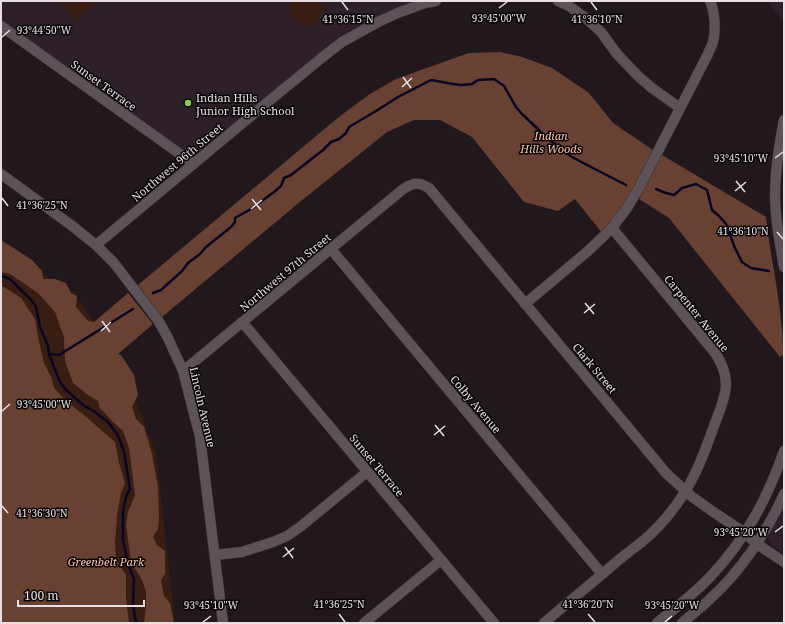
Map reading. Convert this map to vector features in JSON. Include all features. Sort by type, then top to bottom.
[{"type":"street","name":"Northwest 96th Street","points":[[96,245],[342,42],[371,25],[400,12],[425,3],[436,1]]},
{"type":"street","points":[[558,1],[587,19],[601,32],[617,54],[638,76],[680,108]]},
{"type":"street","points":[[525,304],[588,252],[612,228],[627,208],[639,188],[713,42],[715,23],[710,1]]},
{"type":"street","name":"Sunset Terrace","points":[[1,26],[194,164]]},
{"type":"street","points":[[784,120],[777,163],[775,196],[777,223],[784,267]]},
{"type":"street","name":"Lincoln Avenue","points":[[1,174],[96,245],[114,263],[158,320],[168,338],[183,371],[200,437],[223,623]]},
{"type":"street","name":"Clark Street","points":[[402,190],[414,184],[424,185],[429,188],[666,473],[685,491],[784,562]]},
{"type":"street","name":"Northwest 97th Street","points":[[183,371],[402,190]]},
{"type":"street","name":"Carpenter Avenue","points":[[544,623],[643,541],[657,528],[680,499],[697,471],[726,393],[726,378],[722,364],[716,354],[612,228]]},
{"type":"street","name":"Colby Avenue","points":[[331,249],[602,574]]},
{"type":"street","name":"Sunset Terrace","points":[[243,322],[494,623]]},
{"type":"street","points":[[657,623],[710,577],[731,553],[745,534],[766,497],[784,451]]},
{"type":"street","points":[[215,555],[242,552],[287,536],[300,528],[367,472]]},
{"type":"street","points":[[682,623],[710,599],[735,573],[757,543],[784,494]]},
{"type":"street","points":[[364,623],[441,560]]},
{"type":"shaded area","name":"Indian Hills Junior High School","points":[[1,1],[418,1],[379,16],[342,37],[196,156],[193,156],[187,154],[1,21]]},
{"type":"shaded area","points":[[767,1],[784,1],[784,22]]},
{"type":"shaded area","points":[[784,506],[784,554],[772,545],[768,537]]},
{"type":"green space","points":[[59,1],[98,1],[75,20]]},
{"type":"green space","points":[[292,1],[320,1],[327,8],[312,26],[300,25],[295,21],[291,14],[290,7]]},
{"type":"green space","name":"Indian Hills Woods","points":[[500,52],[522,57],[552,68],[589,93],[613,123],[653,150],[626,202],[602,233],[575,199],[558,211],[524,202],[472,137],[440,120],[414,120],[387,132],[301,201],[162,317],[138,285],[328,126],[370,94],[394,80],[469,53]]},
{"type":"green space","points":[[662,155],[766,217],[783,336],[783,355],[780,357],[669,218],[639,199]]},
{"type":"green space","points":[[1,240],[32,260],[42,271],[43,279],[55,279],[66,283],[71,293],[77,296],[76,307],[88,321],[94,322],[128,293],[153,324],[118,354],[121,355],[134,375],[138,395],[132,407],[136,419],[144,427],[152,454],[158,487],[159,516],[158,529],[153,537],[157,545],[165,551],[165,574],[161,580],[164,596],[170,603],[174,623],[144,623],[146,592],[142,580],[131,562],[126,525],[128,512],[135,495],[129,448],[123,431],[100,408],[98,401],[73,383],[65,361],[64,337],[55,312],[38,293],[10,274],[1,272]]},
{"type":"green space","name":"Greenbelt Park","points":[[1,246],[75,295],[117,354],[156,454],[175,623],[1,623]]},
{"type":"green space","points":[[1,286],[21,298],[35,319],[44,363],[52,379],[54,388],[67,402],[115,442],[125,483],[121,493],[117,515],[115,543],[116,559],[126,575],[126,598],[129,623],[1,623]]},
{"type":"waterway","points":[[153,293],[161,290],[182,271],[188,263],[231,227],[235,222],[235,218],[251,209],[274,192],[281,186],[284,178],[291,175],[331,142],[339,139],[346,133],[349,127],[398,97],[431,80],[461,85],[472,84],[478,80],[494,79],[504,86],[521,113],[563,151],[626,185]]},
{"type":"waterway","points":[[656,189],[674,195],[682,188],[696,184],[707,190],[712,210],[727,225],[734,246],[742,262],[751,268],[769,271]]},
{"type":"waterway","points":[[1,276],[10,279],[36,307],[40,327],[48,346],[49,354],[59,380],[65,389],[83,405],[108,422],[117,434],[121,443],[124,452],[130,489],[126,497],[123,511],[123,539],[128,564],[134,579],[133,604],[137,623]]},
{"type":"waterway","points":[[49,354],[59,355],[133,309]]},
{"type":"place","name":"Indian Hills Junior High School","points":[[188,103]]}]
